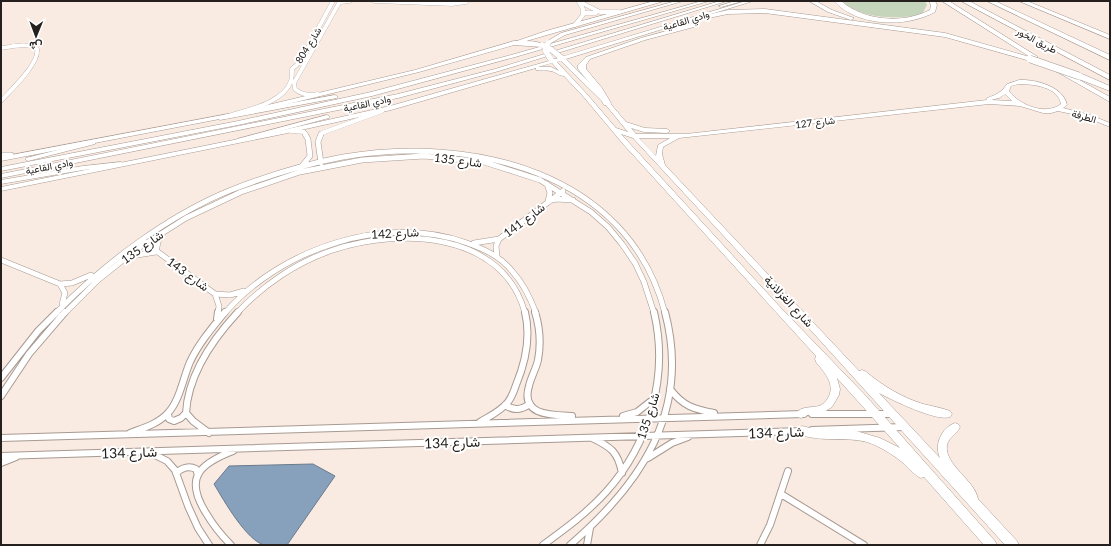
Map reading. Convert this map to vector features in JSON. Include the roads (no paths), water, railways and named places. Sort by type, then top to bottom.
[{"type":"highway","points":[[514,43],[661,1]]},
{"type":"highway","points":[[615,20],[670,1]]},
{"type":"highway","points":[[812,1],[830,11],[856,20],[960,36],[988,44],[1013,54]]},
{"type":"highway","points":[[837,1],[848,10],[863,15],[898,21],[914,20],[926,16],[933,11],[934,5],[932,1]]},
{"type":"highway","points":[[945,1],[1056,70],[1110,100]]},
{"type":"highway","name":"طريق الخور","points":[[964,1],[1110,78]]},
{"type":"highway","name":"طريق الخور","points":[[990,1],[1110,58]]},
{"type":"highway","points":[[1022,1],[1110,37]]},
{"type":"highway","points":[[680,22],[740,11],[765,11],[945,35],[1030,59],[1079,76],[1110,89]]},
{"type":"highway","points":[[607,102],[582,69],[584,62],[588,58],[643,39],[730,15],[753,13],[803,16]]},
{"type":"street","points":[[331,2],[350,1]]},
{"type":"street","points":[[374,1],[452,4],[466,2]]},
{"type":"street","name":"وادي القاعية","points":[[545,45],[563,34],[681,1]]},
{"type":"street","points":[[676,9],[698,1]]},
{"type":"street","name":"وادي القاعية","points":[[1,169],[319,106],[372,94],[707,1]]},
{"type":"street","name":"وادي القاعية","points":[[1,176],[236,130],[398,96],[497,70],[726,1]]},
{"type":"street","points":[[683,14],[741,1]]},
{"type":"street","name":"وادي القاعية","points":[[321,161],[318,142],[319,136],[325,131],[392,108],[561,57],[599,48],[751,1]]},
{"type":"street","name":"شارع 804","points":[[222,117],[269,102],[285,90],[293,74],[292,69],[300,62],[331,2]]},
{"type":"street","name":"شارع 804","points":[[341,2],[294,86],[300,93],[309,95],[342,90]]},
{"type":"street","points":[[579,2],[596,10],[608,13],[619,12]]},
{"type":"street","points":[[575,25],[581,20],[584,13],[579,2]]},
{"type":"street","points":[[584,13],[592,14],[596,12],[596,10]]},
{"type":"street","points":[[514,43],[545,45],[561,57]]},
{"type":"street","name":"وادي القاعية","points":[[1,157],[93,143],[222,117],[342,90],[514,43]]},
{"type":"street","points":[[545,45],[545,50],[552,60]]},
{"type":"street","points":[[1,48],[29,46],[37,49],[38,53],[35,61],[1,101]]},
{"type":"street","points":[[577,74],[577,61],[583,56],[599,48]]},
{"type":"street","name":"شارع الغزلانية","points":[[561,57],[607,102],[663,167],[842,358],[904,428],[1013,545]]},
{"type":"street","name":"شارع الغزلانية","points":[[552,60],[574,82],[626,144],[778,310],[877,414],[991,545]]},
{"type":"street","points":[[511,73],[548,69],[562,74],[574,82]]},
{"type":"street","points":[[222,117],[376,90],[432,78]]},
{"type":"street","name":"شارع 127","points":[[624,122],[644,130],[681,133],[997,97],[1006,91],[1007,86],[1012,83],[1029,82],[1053,90],[1064,100]]},
{"type":"street","points":[[1006,91],[1020,104]]},
{"type":"street","points":[[239,140],[398,96]]},
{"type":"street","points":[[1058,109],[1063,107],[1064,100]]},
{"type":"street","name":"الطرفة","points":[[1064,100],[1074,107],[1110,121]]},
{"type":"street","name":"شارع 127","points":[[611,126],[623,134],[636,136],[681,133],[989,102],[1020,104],[1043,110],[1058,109]]},
{"type":"street","name":"وادي القاعية","points":[[3,189],[283,132],[392,108]]},
{"type":"street","name":"الطرفة","points":[[1058,109],[1082,114],[1110,125]]},
{"type":"street","name":"وادي القاعية","points":[[283,132],[300,131],[306,134],[310,156],[302,166]]},
{"type":"street","points":[[663,167],[659,154],[660,146],[681,133]]},
{"type":"street","points":[[1,164],[93,143]]},
{"type":"street","points":[[1,157],[57,149]]},
{"type":"street","name":"شارع 135","points":[[1,396],[13,376],[35,347],[65,312],[96,282],[170,221],[216,197],[260,179],[302,166],[321,161],[376,152],[435,150],[463,152],[491,157],[547,176],[568,187],[613,221],[629,238],[649,270],[663,302],[669,326],[671,358],[670,389],[665,417],[658,436],[646,460],[607,510],[570,545]]},
{"type":"street","points":[[320,153],[328,157],[338,158]]},
{"type":"street","name":"شارع 135","points":[[1,378],[25,345],[61,305],[98,271],[144,241],[241,192],[317,168],[357,160],[387,157],[428,156],[454,158],[497,165],[547,184],[575,200],[603,222],[616,236],[640,272],[649,291],[655,312],[659,342],[659,378],[655,398],[650,418],[632,459],[597,504],[543,545]]},
{"type":"street","points":[[317,168],[321,161]]},
{"type":"street","points":[[1,182],[83,168],[121,164]]},
{"type":"street","name":"شارع 141","points":[[547,184],[550,193],[548,201]]},
{"type":"street","name":"شارع 141","points":[[473,243],[499,239],[568,187]]},
{"type":"street","name":"شارع 141","points":[[548,201],[562,199],[575,200]]},
{"type":"street","name":"شارع 142","points":[[168,414],[190,362],[200,344],[217,319],[248,290],[272,273],[308,253],[346,239],[369,234],[423,231],[450,236],[473,243],[497,256],[523,286],[532,300],[538,321],[540,348],[535,372],[528,386],[530,404]]},
{"type":"street","points":[[125,258],[144,253],[156,252],[162,233]]},
{"type":"street","name":"شارع 142","points":[[186,413],[188,397],[194,377],[212,344],[239,311],[262,290],[297,267],[332,250],[369,241],[407,238],[445,242],[475,254],[497,268],[515,289],[521,302],[527,322],[527,347],[526,358],[520,376],[510,400],[480,422]]},
{"type":"street","name":"شارع 141","points":[[497,256],[496,246],[499,239]]},
{"type":"street","name":"شارع 143","points":[[144,241],[156,252],[216,294],[230,295],[248,290]]},
{"type":"street","points":[[1,260],[60,284],[78,281],[98,271]]},
{"type":"street","points":[[60,284],[65,293],[61,305]]},
{"type":"street","name":"شارع 143","points":[[216,294],[219,306],[217,319]]},
{"type":"street","points":[[801,414],[807,410],[819,410],[826,407],[832,400],[836,390],[831,374],[818,357],[812,344]]},
{"type":"street","points":[[842,358],[849,362],[877,387],[896,398],[916,407],[946,414]]},
{"type":"street","points":[[670,389],[681,404],[700,411],[728,415]]},
{"type":"street","points":[[505,405],[509,408],[520,410],[530,404],[539,412],[547,414],[615,418],[637,412],[655,398]]},
{"type":"street","points":[[127,434],[149,426],[168,414],[169,419],[176,421],[180,420],[186,413],[193,421],[209,433]]},
{"type":"street","name":"شارع 134","points":[[1,438],[209,433],[615,418],[728,415],[892,414]]},
{"type":"street","name":"شارع 134","points":[[1,456],[693,435],[888,427],[904,428]]},
{"type":"street","points":[[955,427],[943,440],[942,451],[946,462],[966,486],[976,506]]},
{"type":"street","points":[[802,431],[821,435],[852,435],[873,440],[896,452],[916,467],[929,481],[939,486]]},
{"type":"street","points":[[1,433],[9,438]]},
{"type":"street","points":[[646,460],[672,443],[693,435]]},
{"type":"street","points":[[590,437],[614,450],[620,458],[622,473]]},
{"type":"street","points":[[231,545],[214,526],[196,494],[195,488],[198,475],[209,463],[237,449]]},
{"type":"street","points":[[149,452],[167,461],[176,473],[198,528],[209,545]]},
{"type":"street","points":[[1,463],[22,455]]},
{"type":"street","points":[[176,473],[183,468],[190,467],[196,469],[198,475]]},
{"type":"street","points":[[760,545],[770,525],[788,471]]},
{"type":"street","points":[[781,494],[864,545]]},
{"type":"street","points":[[587,545],[590,527]]},
{"type":"water","points":[[313,464],[335,476],[287,545],[265,545],[258,542],[236,519],[214,484],[229,466]]}]
